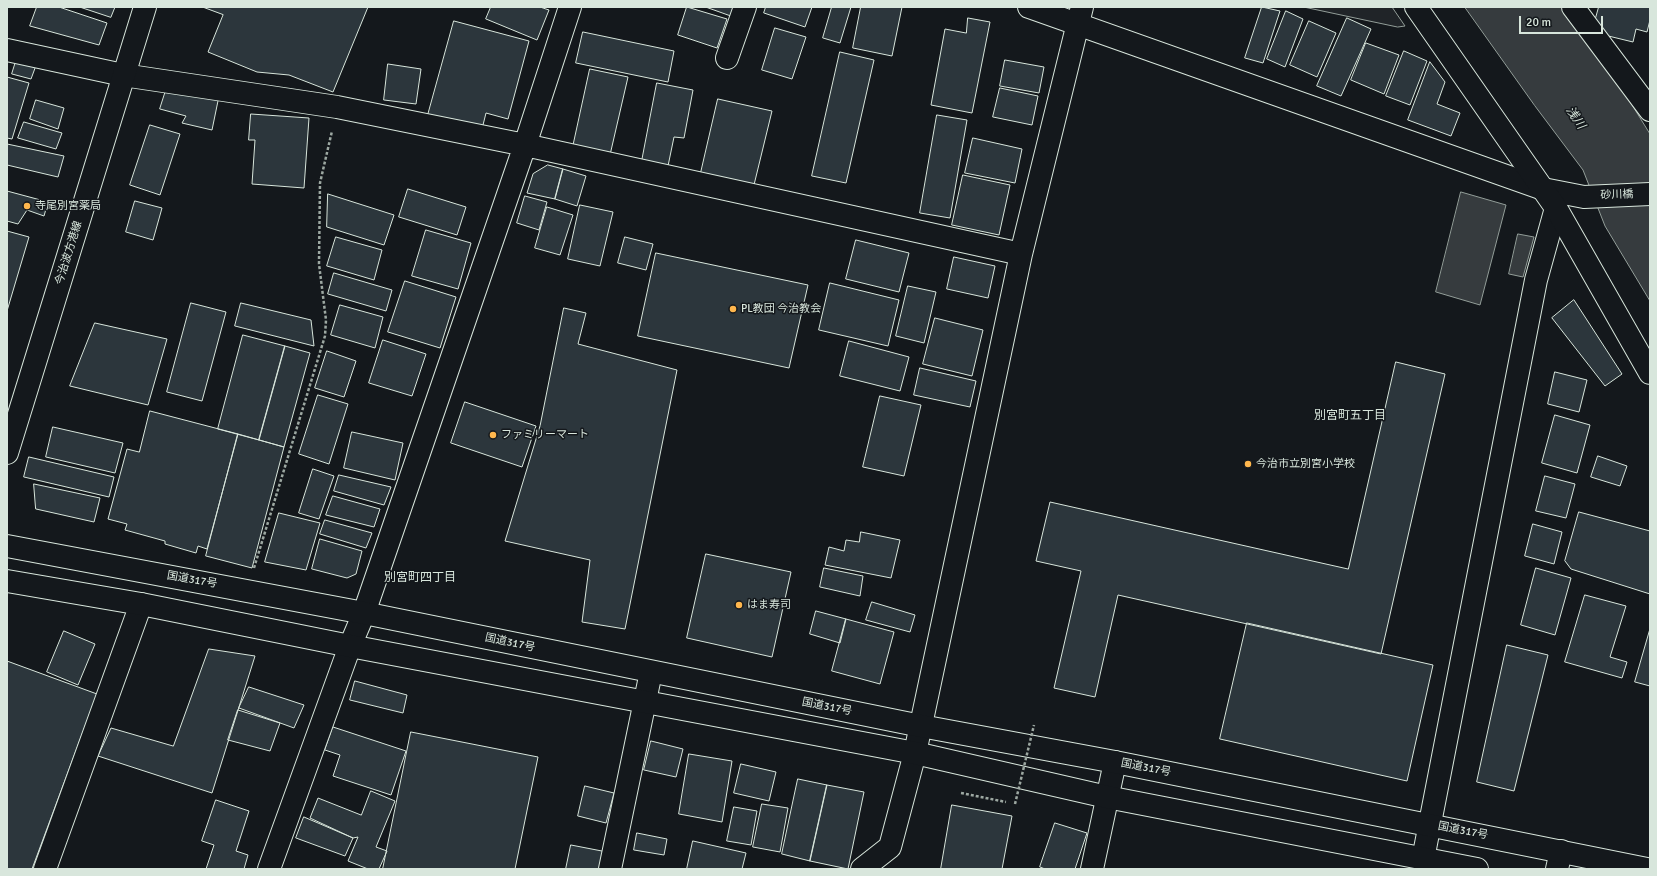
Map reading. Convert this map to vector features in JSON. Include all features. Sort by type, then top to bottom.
[{"type":"main road","name":"今治波方港線","points":[[7,453],[145,7]]},
{"type":"main road","points":[[269,869],[350,646],[364,613],[525,145],[570,7]]},
{"type":"main road","points":[[727,58],[745,7]]},
{"type":"main road","name":"砂川橋","points":[[1029,7],[1080,15],[1543,189],[1584,197],[1650,194]]},
{"type":"main road","points":[[1416,7],[1556,208],[1650,373]]},
{"type":"main road","points":[[1573,7],[1650,110]]},
{"type":"main road","points":[[862,869],[890,847],[915,753],[1021,254],[1080,15]]},
{"type":"main road","points":[[7,50],[123,75],[337,107],[525,145],[1021,254]]},
{"type":"main road","points":[[1423,859],[1536,280],[1556,208]]},
{"type":"main road","name":"国道317号","points":[[7,546],[247,590],[921,726],[1115,762],[1429,824],[1559,860],[1648,869]]},
{"type":"main road","points":[[7,581],[142,604],[350,646],[915,753],[1107,797],[1477,869]]},
{"type":"main road","points":[[44,869],[142,604]]},
{"type":"main road","points":[[610,869],[651,672]]},
{"type":"main road","points":[[1092,869],[1115,762]]},
{"type":"path","points":[[247,590],[325,336],[326,320],[320,264],[320,183],[337,107]]},
{"type":"path","points":[[1016,804],[1034,724]]},
{"type":"shaded area","points":[[1304,7],[1392,7],[1405,26],[1398,27]]},
{"type":"water","name":"浅川","points":[[1465,7],[1566,7],[1605,61],[1650,134],[1650,301],[1605,226],[1583,170],[1535,106]]},
{"type":"water","points":[[1461,192],[1506,205],[1480,305],[1436,292]]},
{"type":"water","points":[[1518,234],[1534,237],[1523,277],[1509,274]]},
{"type":"building","points":[[37,7],[59,7],[107,23],[99,45],[30,26]]},
{"type":"building","points":[[80,7],[115,7],[111,17]]},
{"type":"building","points":[[203,7],[368,7],[333,92],[289,75],[257,72],[208,52],[223,15]]},
{"type":"building","points":[[491,7],[540,7],[549,10],[537,40],[486,19]]},
{"type":"building","points":[[687,7],[727,19],[717,48],[678,35]]},
{"type":"building","points":[[706,7],[735,7],[732,16]]},
{"type":"building","points":[[766,7],[812,7],[805,27],[764,13]]},
{"type":"building","points":[[832,7],[851,7],[840,43],[823,38]]},
{"type":"building","points":[[861,7],[902,7],[892,56],[853,48]]},
{"type":"building","points":[[1262,7],[1280,11],[1263,63],[1245,58]]},
{"type":"building","points":[[1599,7],[1650,7],[1650,20],[1647,32],[1636,29],[1633,42],[1592,32]]},
{"type":"building","points":[[1286,11],[1303,19],[1285,67],[1267,59]]},
{"type":"building","points":[[968,18],[990,22],[972,113],[931,105],[945,29],[966,33]]},
{"type":"building","points":[[1347,18],[1371,29],[1341,96],[1317,86]]},
{"type":"building","points":[[454,21],[529,41],[508,119],[486,113],[482,129],[428,115]]},
{"type":"building","points":[[1309,21],[1336,33],[1317,77],[1290,65]]},
{"type":"building","points":[[775,28],[806,37],[792,79],[762,70]]},
{"type":"building","points":[[583,32],[674,51],[668,82],[576,63]]},
{"type":"building","points":[[1366,43],[1399,55],[1384,94],[1351,80]]},
{"type":"building","points":[[1404,51],[1427,61],[1410,105],[1386,96]]},
{"type":"building","points":[[840,52],[874,60],[846,183],[812,176]]},
{"type":"building","points":[[18,55],[38,60],[31,79],[12,74]]},
{"type":"building","points":[[1005,60],[1044,67],[1039,93],[1000,86]]},
{"type":"building","points":[[1430,62],[1445,82],[1437,104],[1460,113],[1451,136],[1408,120]]},
{"type":"building","points":[[388,64],[421,69],[416,104],[384,100]]},
{"type":"building","points":[[590,69],[628,77],[610,155],[573,147]]},
{"type":"building","points":[[7,77],[29,83],[12,139],[7,138]]},
{"type":"building","points":[[657,83],[693,90],[684,138],[674,137],[668,166],[642,161]]},
{"type":"building","points":[[168,84],[219,96],[212,130],[182,123],[186,116],[160,109]]},
{"type":"building","points":[[1000,88],[1038,96],[1032,125],[993,117]]},
{"type":"building","points":[[718,99],[772,111],[753,189],[700,177]]},
{"type":"building","points":[[36,100],[64,108],[58,129],[30,119]]},
{"type":"building","points":[[251,114],[309,118],[304,188],[252,184],[255,140],[249,140]]},
{"type":"building","points":[[937,115],[967,120],[950,218],[920,213]]},
{"type":"building","points":[[24,122],[62,133],[56,149],[18,138]]},
{"type":"building","points":[[150,125],[180,134],[160,195],[130,185]]},
{"type":"building","points":[[973,138],[1022,149],[1015,183],[965,173]]},
{"type":"building","points":[[7,144],[64,156],[58,177],[7,165]]},
{"type":"building","points":[[548,165],[563,169],[555,199],[527,193],[533,174]]},
{"type":"building","points":[[563,169],[586,176],[577,206],[555,199]]},
{"type":"building","points":[[963,175],[1010,185],[999,235],[952,225]]},
{"type":"building","points":[[408,189],[466,207],[457,235],[399,217]]},
{"type":"building","name":"寺尾別宮薬局","points":[[7,191],[48,202],[44,216],[27,210],[18,224],[7,221]]},
{"type":"building","points":[[328,194],[394,215],[384,245],[327,227]]},
{"type":"building","points":[[525,196],[547,202],[539,230],[517,223]]},
{"type":"building","points":[[135,201],[162,208],[153,240],[126,232]]},
{"type":"building","points":[[580,205],[613,212],[600,266],[568,259]]},
{"type":"building","points":[[547,207],[573,215],[560,255],[535,248]]},
{"type":"building","points":[[426,230],[471,243],[458,289],[412,276]]},
{"type":"building","points":[[7,231],[29,237],[7,311]]},
{"type":"building","points":[[336,237],[382,250],[374,280],[327,266]]},
{"type":"building","points":[[625,237],[653,244],[646,270],[618,263]]},
{"type":"building","points":[[856,240],[909,253],[899,292],[846,279]]},
{"type":"building","points":[[656,253],[808,285],[789,368],[638,336]]},
{"type":"building","points":[[954,257],[995,266],[988,298],[947,289]]},
{"type":"building","points":[[334,273],[392,290],[386,311],[328,294]]},
{"type":"building","points":[[405,281],[456,297],[440,348],[388,332]]},
{"type":"building","points":[[830,283],[899,300],[888,346],[819,330]]},
{"type":"building","points":[[908,286],[936,292],[924,343],[896,336]]},
{"type":"building","points":[[1574,300],[1622,374],[1605,386],[1552,318]]},
{"type":"building","points":[[191,303],[226,312],[202,401],[167,392]]},
{"type":"building","points":[[241,303],[311,320],[314,346],[235,326]]},
{"type":"building","points":[[340,305],[383,317],[375,348],[331,335]]},
{"type":"building","points":[[564,308],[586,313],[578,344],[677,370],[625,629],[582,622],[590,560],[505,541],[540,426]]},
{"type":"building","points":[[935,318],[983,330],[972,376],[923,364]]},
{"type":"building","points":[[95,323],[167,339],[148,405],[70,386]]},
{"type":"building","points":[[243,335],[285,346],[259,440],[218,429]]},
{"type":"building","points":[[383,340],[426,354],[412,396],[369,383]]},
{"type":"building","points":[[849,341],[909,357],[900,391],[840,376]]},
{"type":"building","points":[[285,346],[310,353],[284,447],[259,440]]},
{"type":"building","points":[[327,351],[356,361],[344,397],[315,388]]},
{"type":"building","points":[[1396,362],[1445,374],[1381,654],[1118,595],[1095,697],[1054,688],[1081,571],[1036,561],[1050,502],[1348,569]]},
{"type":"building","points":[[920,368],[976,381],[970,407],[914,395]]},
{"type":"building","points":[[1555,372],[1587,380],[1579,412],[1548,404]]},
{"type":"building","points":[[318,395],[348,404],[329,464],[299,454]]},
{"type":"building","points":[[880,396],[921,405],[904,476],[863,467]]},
{"type":"building","name":"ファミリーマート","points":[[465,402],[536,426],[522,467],[451,443]]},
{"type":"building","points":[[150,411],[238,434],[207,549],[198,546],[196,553],[165,544],[165,541],[125,530],[127,524],[108,519],[127,449],[139,452]]},
{"type":"building","points":[[1555,415],[1590,425],[1577,473],[1542,463]]},
{"type":"building","points":[[53,427],[123,443],[115,473],[46,457]]},
{"type":"building","points":[[352,432],[403,443],[395,480],[344,468]]},
{"type":"building","points":[[238,434],[284,447],[252,568],[206,556]]},
{"type":"building","points":[[1598,456],[1627,466],[1620,486],[1591,477]]},
{"type":"building","points":[[29,457],[114,477],[109,497],[24,477]]},
{"type":"building","points":[[313,469],[334,476],[319,519],[299,513]]},
{"type":"building","points":[[339,475],[391,487],[384,505],[334,491]]},
{"type":"building","points":[[1545,476],[1575,484],[1566,518],[1536,511]]},
{"type":"building","points":[[34,484],[100,498],[94,522],[36,509]]},
{"type":"building","points":[[333,496],[380,509],[374,527],[326,515]]},
{"type":"building","points":[[1579,512],[1650,531],[1650,594],[1571,569],[1565,561]]},
{"type":"building","points":[[279,513],[320,523],[306,570],[265,562]]},
{"type":"building","points":[[325,520],[372,533],[366,548],[320,534]]},
{"type":"building","points":[[1533,524],[1562,532],[1554,564],[1525,556]]},
{"type":"building","points":[[861,532],[900,540],[891,578],[825,565],[829,547],[844,551],[846,540],[859,542]]},
{"type":"building","points":[[320,539],[362,551],[356,574],[347,578],[312,569]]},
{"type":"building","name":"はま寿司","points":[[706,554],[791,572],[772,657],[687,638]]},
{"type":"building","points":[[824,568],[863,576],[860,596],[820,587]]},
{"type":"building","points":[[1536,568],[1571,578],[1555,635],[1521,625]]},
{"type":"building","points":[[1585,595],[1626,606],[1610,657],[1627,662],[1622,678],[1565,662]]},
{"type":"building","points":[[872,602],[915,615],[910,632],[866,620]]},
{"type":"building","points":[[816,611],[846,619],[840,643],[810,634]]},
{"type":"building","points":[[846,619],[894,632],[880,684],[832,671]]},
{"type":"building","points":[[1247,623],[1433,665],[1407,781],[1220,739]]},
{"type":"building","points":[[1650,629],[1650,686],[1635,682]]},
{"type":"building","points":[[64,631],[95,644],[78,685],[47,672]]},
{"type":"building","points":[[1507,645],[1548,655],[1514,791],[1477,782]]},
{"type":"building","points":[[209,649],[255,656],[212,793],[98,756],[111,728],[173,746]]},
{"type":"building","points":[[7,661],[97,694],[32,869],[7,869]]},
{"type":"building","points":[[355,681],[407,695],[403,713],[350,700]]},
{"type":"building","points":[[249,687],[304,705],[294,728],[239,708]]},
{"type":"building","points":[[238,710],[280,723],[270,751],[228,740]]},
{"type":"building","points":[[333,727],[406,751],[391,795],[333,776],[340,755],[325,750]]},
{"type":"building","points":[[411,732],[538,757],[515,869],[383,869]]},
{"type":"building","points":[[651,741],[683,749],[676,777],[644,770]]},
{"type":"building","points":[[689,754],[732,761],[722,822],[679,814]]},
{"type":"building","points":[[741,764],[776,772],[769,801],[734,793]]},
{"type":"building","points":[[798,779],[827,785],[810,861],[782,854]]},
{"type":"building","points":[[827,785],[864,792],[848,869],[810,861]]},
{"type":"building","points":[[585,786],[614,793],[606,823],[578,816]]},
{"type":"building","points":[[371,791],[395,801],[376,847],[387,851],[379,869],[368,869],[348,861],[358,837],[353,838],[310,818],[318,798],[361,815]]},
{"type":"building","points":[[216,800],[249,811],[236,851],[248,855],[244,869],[206,869],[214,845],[202,841]]},
{"type":"building","points":[[762,804],[788,808],[780,852],[753,847]]},
{"type":"building","points":[[952,805],[1012,816],[1002,869],[941,869]]},
{"type":"building","points":[[734,807],[757,811],[751,845],[727,841]]},
{"type":"building","points":[[304,817],[353,838],[345,856],[296,838]]},
{"type":"building","points":[[1055,823],[1087,833],[1075,869],[1045,869],[1040,867]]},
{"type":"building","points":[[637,833],[667,839],[664,855],[634,850]]},
{"type":"building","points":[[693,841],[746,853],[742,869],[687,869]]},
{"type":"building","points":[[571,845],[607,852],[604,869],[566,869]]},
{"type":"place","name":"寺尾別宮薬局","points":[[27,206]]},
{"type":"place","name":"PL教団 今治教会","points":[[733,309]]},
{"type":"place","name":"ファミリーマート","points":[[493,435]]},
{"type":"place","name":"今治市立別宮小学校","points":[[1248,464]]},
{"type":"place","name":"はま寿司","points":[[739,605]]},
{"type":"district","name":"別宮町五丁目","points":[[1350,416]]},
{"type":"district","name":"別宮町四丁目","points":[[420,578]]}]
